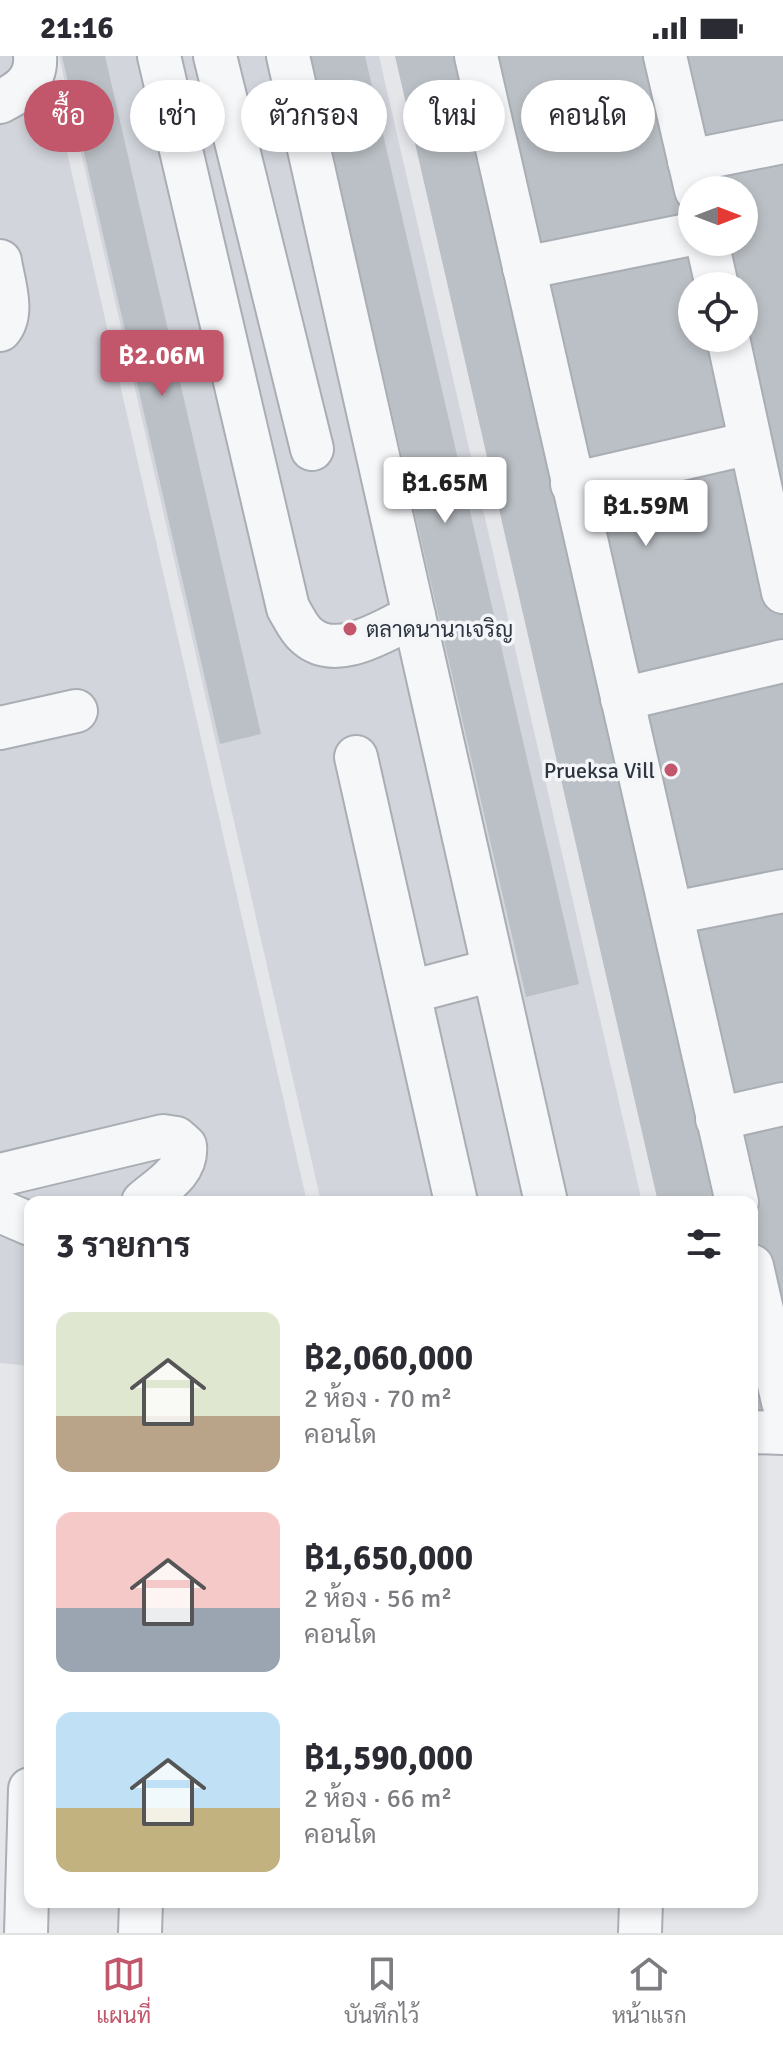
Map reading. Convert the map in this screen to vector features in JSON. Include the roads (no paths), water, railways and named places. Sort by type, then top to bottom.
[{"type":"street","points":[[0,102],[20,92],[32,77],[35,56]]},
{"type":"street","points":[[159,56],[288,608],[304,634],[318,644],[340,646],[366,640],[414,616]]},
{"type":"street","points":[[215,56],[312,449]]},
{"type":"street","points":[[288,56],[545,1196]]},
{"type":"street","points":[[665,56],[693,176],[783,142]]},
{"type":"street","points":[[485,57],[524,268],[736,1196]]},
{"type":"street","points":[[524,268],[678,237]]},
{"type":"street","points":[[0,261],[8,309],[6,323],[0,330]]},
{"type":"street","points":[[731,352],[783,592]]},
{"type":"street","points":[[255,465],[374,430]]},
{"type":"street","points":[[572,484],[750,443]]},
{"type":"street","points":[[622,699],[783,661]]},
{"type":"street","points":[[0,728],[76,711]]},
{"type":"street","points":[[356,757],[455,1196]]},
{"type":"street","points":[[673,913],[783,891]]},
{"type":"street","points":[[410,992],[493,970]]},
{"type":"street","points":[[717,1119],[783,1104]]},
{"type":"street","points":[[0,1175],[163,1136],[176,1138],[185,1146],[187,1159],[181,1169],[150,1196]]},
{"type":"street","points":[[0,1211],[24,1221]]},
{"type":"street","points":[[758,1281],[775,1324],[783,1402]]},
{"type":"street","points":[[758,1432],[783,1433]]},
{"type":"street","points":[[22,1857],[24,1895]]},
{"type":"street","points":[[25,1908],[26,1933]]},
{"type":"street","points":[[140,1933],[141,1908]]},
{"type":"street","points":[[640,1933],[641,1908]]},
{"type":"place","name":"ตลาดนานาเจริญ","points":[[350,629]]},
{"type":"place","name":"Prueksa Vill","points":[[671,770]]}]
